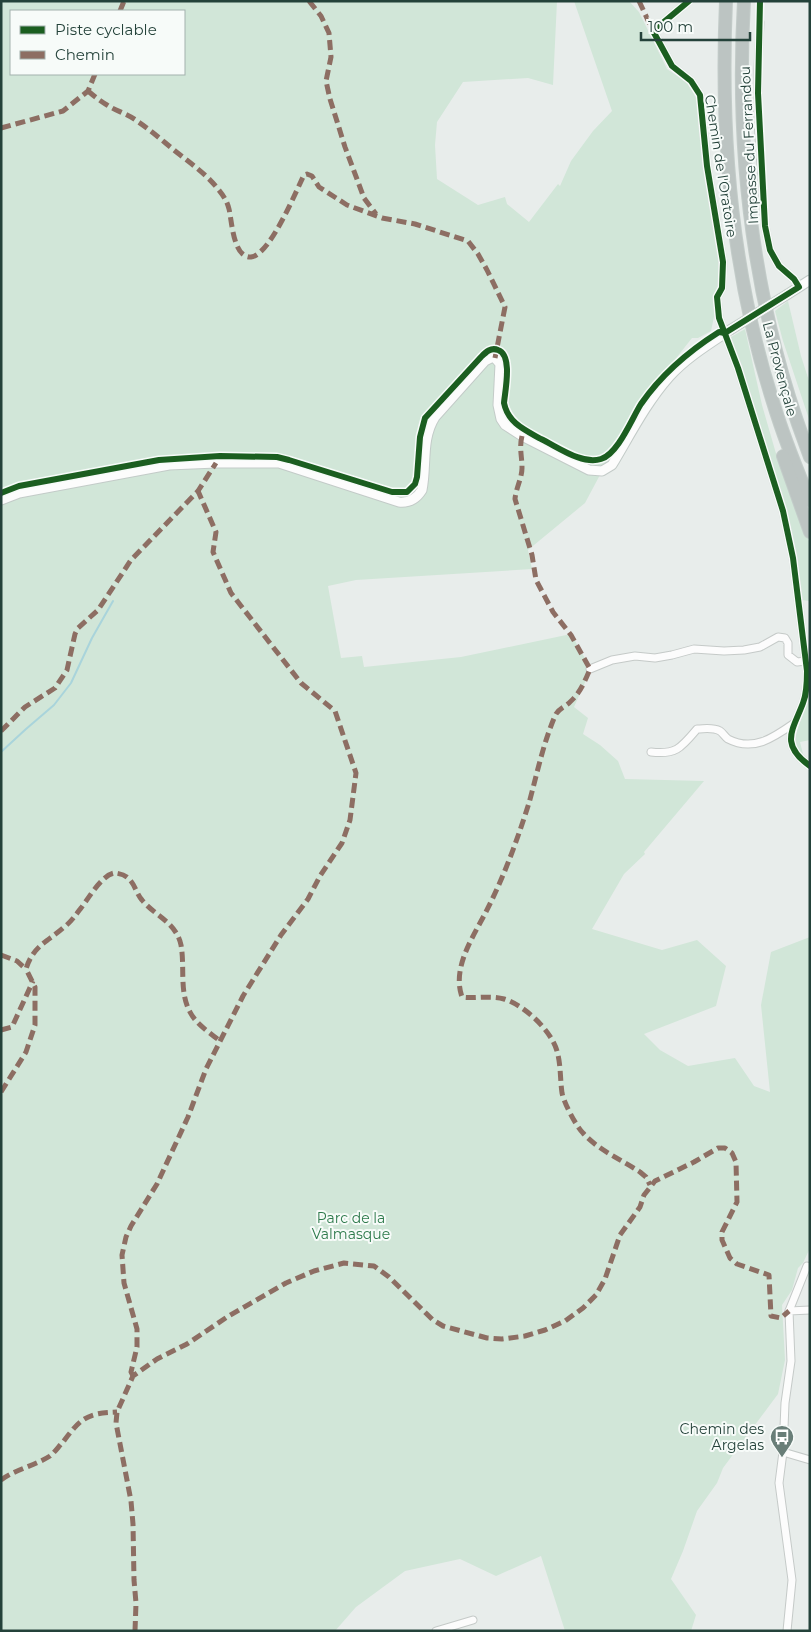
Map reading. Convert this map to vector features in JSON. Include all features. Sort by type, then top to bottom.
[{"type":"highway","name":"La Provençale","points":[[726,1],[724,51],[725,134],[732,211],[747,302],[772,399],[789,449],[810,501]]},
{"type":"highway","name":"La Provençale","points":[[744,1],[741,52],[742,129],[754,247],[780,366],[810,457]]},
{"type":"highway","points":[[772,399],[776,430],[782,453],[810,532]]},
{"type":"main road","points":[[1,500],[19,493],[169,465],[279,463],[399,502],[409,502],[422,490],[427,435],[430,425],[485,360],[491,358],[495,358],[500,364],[498,405],[501,419],[505,425],[522,436],[589,470],[602,471],[612,465],[654,395],[671,376],[704,347],[810,280]]},
{"type":"street","name":"Chemin de l'Oratoire","points":[[689,1],[653,31],[672,66],[691,81],[700,95],[709,176],[723,262],[722,288],[717,297],[720,325],[728,332]]},
{"type":"street","name":"Impasse du Ferrandou","points":[[760,22],[758,121],[765,226],[770,250],[779,266],[794,278],[799,287]]},
{"type":"street","points":[[728,332],[783,511],[793,558],[806,661],[807,688],[804,702],[793,724],[790,735],[792,746],[798,755],[810,766]]},
{"type":"street","points":[[590,669],[612,660],[635,656],[654,658],[672,656],[694,649],[724,651],[760,647],[778,637],[785,638],[788,643],[788,655],[797,662],[806,661]]},
{"type":"street","points":[[651,752],[666,754],[678,750],[697,729],[710,728],[722,732],[726,738],[735,742],[752,743],[766,742],[793,724]]},
{"type":"street","points":[[787,1631],[792,1580],[779,1483],[783,1452],[784,1403],[791,1361],[789,1311],[807,1266]]},
{"type":"street","points":[[789,1311],[810,1310]]},
{"type":"street","points":[[783,1452],[810,1460]]},
{"type":"street","points":[[436,1631],[473,1620]]},
{"type":"green space","name":"Parc de la Valmasque","points":[[1,1],[557,1],[553,85],[528,78],[463,82],[437,122],[435,145],[437,179],[478,205],[505,197],[507,204],[529,222],[558,184],[560,186],[571,161],[593,131],[612,111],[574,1],[629,1],[639,12],[667,69],[689,84],[699,104],[703,164],[720,262],[721,283],[711,331],[698,338],[692,338],[633,413],[585,503],[528,550],[532,569],[356,580],[328,586],[341,658],[362,656],[364,667],[461,657],[571,634],[591,669],[574,707],[588,718],[583,734],[600,745],[618,761],[625,779],[704,781],[644,852],[645,854],[624,874],[592,929],[662,950],[697,940],[726,966],[716,1006],[644,1034],[660,1050],[688,1066],[735,1058],[754,1086],[770,1092],[761,1005],[771,952],[810,937],[810,1248],[803,1263],[798,1268],[792,1290],[782,1305],[785,1360],[778,1394],[723,1468],[717,1483],[697,1511],[671,1579],[696,1615],[691,1631],[565,1631],[541,1556],[496,1576],[460,1559],[405,1571],[356,1607],[335,1631],[1,1631]]},
{"type":"green space","points":[[788,301],[801,356],[810,384],[810,422],[775,311]]},
{"type":"green space","points":[[745,329],[762,405],[777,457],[810,544],[810,601],[802,600],[789,522],[781,491],[765,447],[755,409],[731,337]]},
{"type":"green space","points":[[810,680],[810,740],[800,742],[803,754],[809,761],[798,751],[793,740]]},
{"type":"waterway","points":[[1,752],[54,705],[71,683],[92,638],[113,601]]},
{"type":"marked path","points":[[120,10],[124,1]]},
{"type":"marked path","points":[[309,1],[321,16],[329,33],[331,57],[326,81],[330,99],[364,198],[376,214]]},
{"type":"marked path","points":[[639,1],[653,31]]},
{"type":"marked path","points":[[1,128],[63,111],[88,91],[95,75]]},
{"type":"marked path","points":[[88,91],[104,103],[143,125],[209,179],[226,201],[234,238],[240,252],[245,256],[251,257],[258,254],[266,246],[282,221],[304,175],[307,174],[312,176],[319,187],[347,205],[382,218],[415,224],[468,241],[487,270],[505,307],[495,358]]},
{"type":"marked path","points":[[522,436],[522,472],[515,499],[532,555],[536,580],[553,612],[571,635],[590,669],[577,694],[555,716],[513,849],[495,894],[463,959],[459,978],[460,988],[462,997],[494,997],[504,999],[512,1002],[536,1019],[554,1043],[560,1067],[563,1097],[577,1125],[596,1145],[640,1172],[646,1177],[650,1185]]},
{"type":"marked path","points":[[1,731],[25,707],[55,688],[67,670],[78,628],[98,610],[131,560],[198,491],[216,463]]},
{"type":"marked path","points":[[133,1376],[131,1372],[137,1347],[137,1329],[124,1283],[122,1255],[126,1237],[157,1184],[188,1117],[206,1069],[243,996],[281,935],[308,899],[320,876],[342,843],[350,820],[356,773],[335,711],[301,683],[231,593],[213,552],[216,532],[198,491]]},
{"type":"marked path","points":[[1,1092],[26,1052],[35,1025],[35,987],[26,969],[32,955],[41,945],[66,926],[100,883],[114,873],[128,878],[147,906],[175,931],[181,945],[183,988],[190,1012],[204,1028],[220,1041]]},
{"type":"marked path","points":[[1,955],[17,961],[26,969]]},
{"type":"marked path","points":[[1,1030],[12,1027],[33,981]]},
{"type":"marked path","points":[[135,1631],[136,1603],[133,1524],[131,1501],[116,1423],[117,1412],[133,1376],[157,1359],[187,1344],[227,1317],[286,1283],[314,1271],[344,1263],[374,1266],[389,1277],[433,1320],[443,1326],[487,1338],[502,1339],[525,1336],[545,1330],[565,1321],[583,1308],[596,1295],[605,1279],[620,1235],[640,1207],[644,1195],[655,1181],[718,1148],[725,1148],[732,1153],[736,1162],[737,1202],[722,1232],[722,1240],[730,1258],[737,1264],[769,1275],[771,1316],[781,1318],[789,1311]]},
{"type":"marked path","points":[[1,1480],[50,1456],[85,1418],[98,1414],[117,1412]]},
{"type":"cycle path","points":[[689,1],[653,31],[672,66],[691,81],[700,95],[707,166],[723,262],[722,288],[717,297],[719,318],[738,368],[783,511],[793,558],[807,675],[803,703],[791,736],[794,751],[810,766]]},
{"type":"cycle path","points":[[725,333],[799,287],[794,279],[779,266],[770,250],[765,226],[758,93],[760,1]]},
{"type":"cycle path","points":[[1,493],[19,486],[159,460],[220,456],[277,457],[392,492],[407,492],[415,484],[417,477],[420,437],[425,418],[481,357],[493,349],[503,353],[507,366],[504,403],[513,421],[529,432],[570,454],[586,460],[601,459],[607,456],[619,443],[641,404],[657,383],[686,355],[719,332],[725,333]]},
{"type":"place","name":"Chemin des Argelas","points":[[782,1458]]}]
